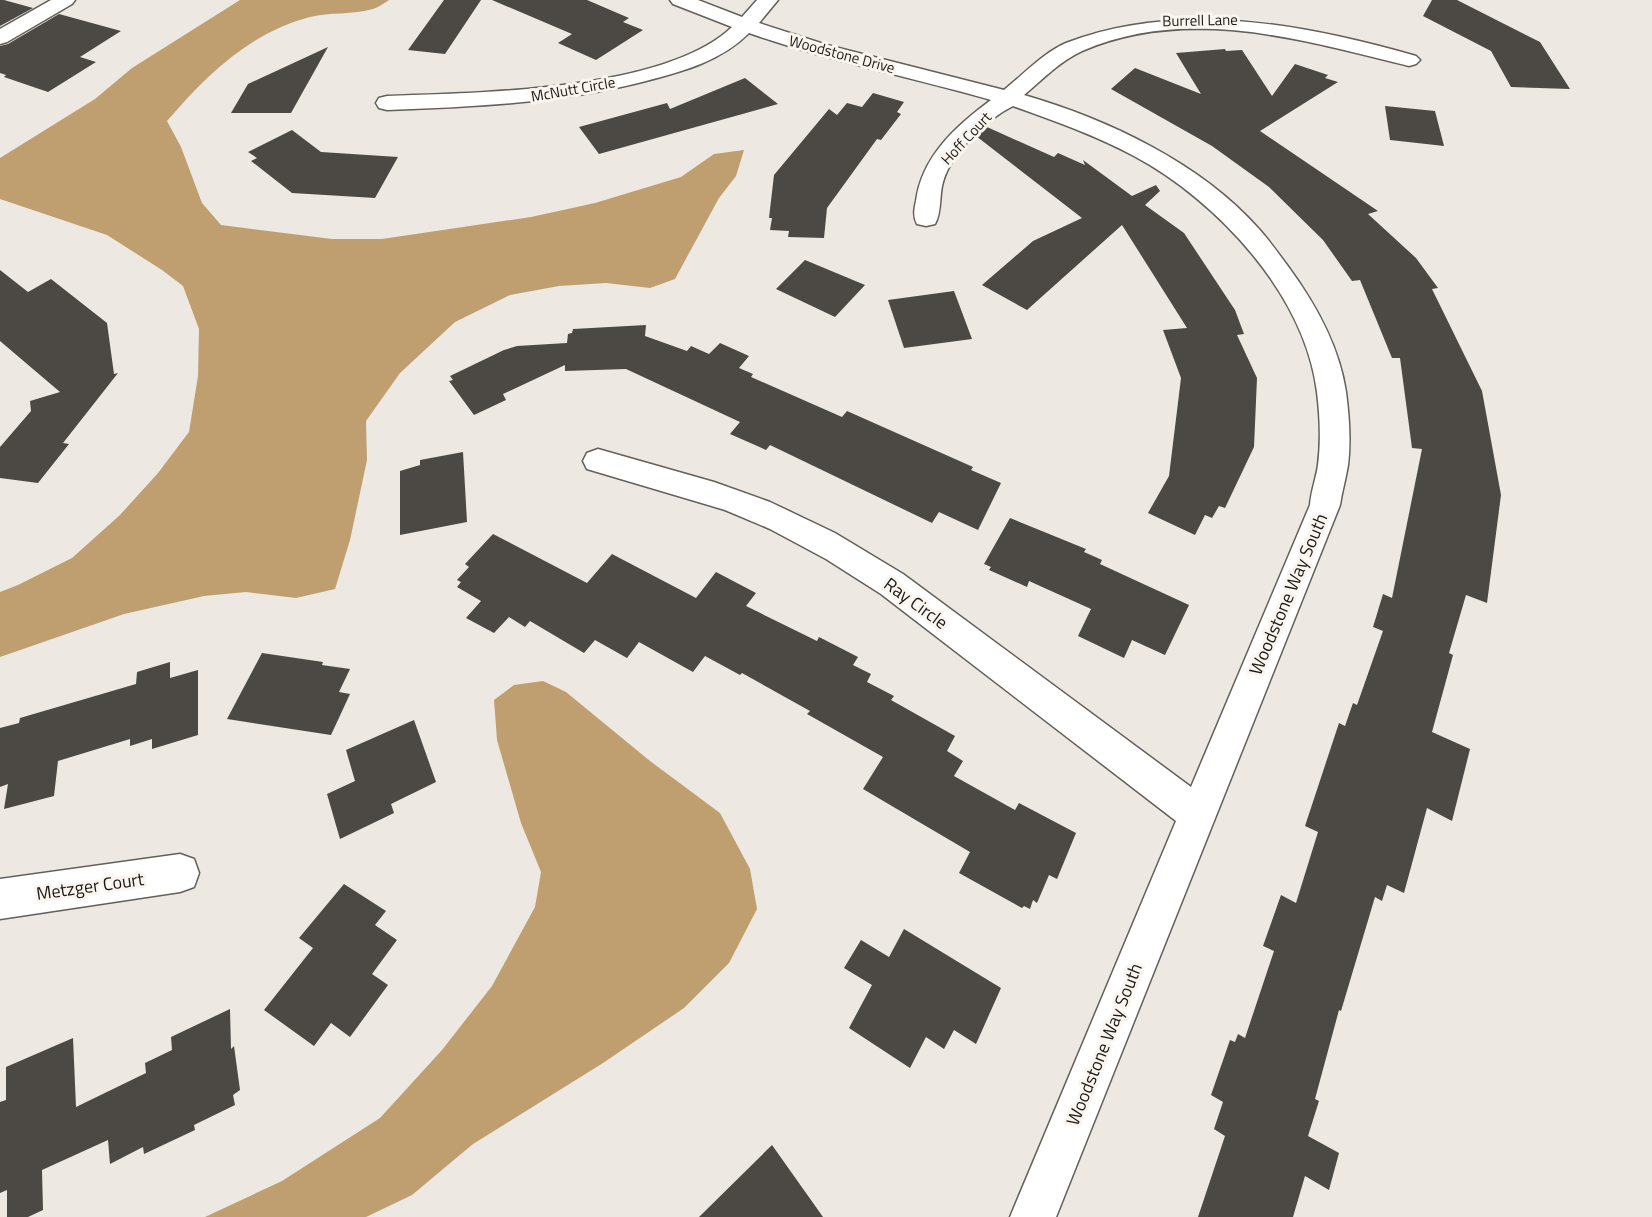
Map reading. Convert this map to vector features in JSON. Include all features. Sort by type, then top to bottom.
[{"type":"street","points":[[0,38],[65,0]]},
{"type":"street","name":"Woodstone Drive","points":[[680,0],[744,25],[818,48],[1008,97]]},
{"type":"street","name":"McNutt Circle","points":[[387,103],[512,99],[605,85],[696,59],[725,43],[768,0]]},
{"type":"street","name":"Burrell Lane","points":[[1008,97],[1067,51],[1090,38],[1128,26],[1171,19],[1216,17],[1276,23],[1409,60]]},
{"type":"street","name":"Hoff Court","points":[[926,218],[930,184],[939,164],[978,121],[1008,97]]},
{"type":"street","name":"Woodstone Way South","points":[[1008,97],[1056,112],[1124,141],[1166,165],[1205,192],[1250,234],[1281,271],[1300,302],[1323,357],[1333,404],[1335,429],[1333,467],[1326,491],[1325,505],[1033,1217]]},
{"type":"street","name":"Ray Circle","points":[[598,461],[712,493],[745,505],[781,520],[845,553],[891,584],[1197,814]]},
{"type":"street","name":"Metzger Court","points":[[0,899],[180,873]]},
{"type":"shaded area","points":[[240,0],[389,0],[365,11],[310,17],[268,34],[248,45],[214,72],[167,121],[181,147],[202,203],[221,225],[332,239],[382,239],[531,217],[595,203],[681,177],[714,154],[744,150],[736,176],[719,198],[675,279],[650,288],[606,283],[559,286],[510,295],[455,322],[400,373],[366,421],[367,460],[350,540],[335,589],[296,598],[246,592],[204,596],[124,614],[0,657],[0,592],[72,558],[120,515],[158,473],[189,432],[198,376],[199,329],[183,286],[162,270],[107,235],[0,199],[0,158],[95,99],[132,68]]},
{"type":"shaded area","points":[[543,681],[566,692],[650,761],[720,813],[750,869],[757,909],[729,963],[684,1008],[603,1063],[473,1144],[412,1195],[366,1217],[205,1217],[282,1181],[380,1118],[442,1050],[492,986],[535,907],[541,872],[521,823],[497,740],[494,700],[514,685]]},
{"type":"building","points":[[0,0],[4,0],[33,8],[0,26]]},
{"type":"building","points":[[444,0],[481,0],[445,54],[408,50]]},
{"type":"building","points":[[492,0],[587,0],[629,18],[623,22],[643,30],[596,60],[558,43],[572,34]]},
{"type":"building","points":[[1432,0],[1457,0],[1540,42],[1570,89],[1511,87],[1491,51],[1423,16]]},
{"type":"building","points":[[59,14],[121,31],[80,57],[96,62],[48,92],[4,77],[6,75],[0,73],[0,46],[8,44]]},
{"type":"building","points":[[328,47],[291,113],[231,113],[248,84]]},
{"type":"building","points":[[1225,49],[1226,51],[1242,50],[1272,96],[1295,64],[1328,75],[1325,78],[1338,82],[1260,131],[1378,211],[1368,214],[1416,258],[1438,288],[1432,289],[1482,391],[1501,495],[1487,603],[1466,595],[1449,653],[1453,655],[1432,732],[1470,749],[1452,821],[1427,808],[1404,893],[1387,885],[1382,901],[1375,897],[1341,1011],[1339,1010],[1315,1099],[1319,1101],[1308,1136],[1339,1153],[1329,1190],[1305,1176],[1293,1217],[1198,1217],[1225,1136],[1214,1129],[1223,1102],[1211,1095],[1230,1040],[1235,1042],[1238,1034],[1245,1038],[1274,951],[1263,946],[1281,895],[1296,903],[1318,832],[1305,826],[1339,723],[1345,726],[1353,703],[1357,705],[1383,631],[1373,627],[1383,594],[1392,598],[1422,449],[1412,448],[1400,358],[1392,358],[1360,280],[1352,281],[1323,240],[1269,187],[1212,146],[1111,89],[1135,68],[1201,94],[1176,53]]},
{"type":"building","points":[[745,78],[778,104],[599,154],[579,127],[667,103],[670,109]]},
{"type":"building","points":[[873,93],[904,102],[897,112],[901,114],[881,140],[877,139],[827,208],[824,238],[788,237],[789,231],[770,230],[772,218],[769,218],[774,175],[829,109],[837,115],[847,103],[862,107]]},
{"type":"building","points":[[1385,106],[1435,111],[1444,146],[1390,140]]},
{"type":"building","points":[[987,127],[1054,157],[1058,153],[1085,165],[1083,160],[1132,196],[1156,185],[1160,191],[1145,205],[1184,233],[1235,310],[1244,334],[1237,335],[1257,378],[1254,447],[1225,508],[1219,506],[1212,518],[1205,515],[1195,535],[1148,513],[1169,476],[1181,378],[1163,330],[1187,328],[1122,225],[1027,310],[982,285],[1033,241],[1082,218],[976,136]]},
{"type":"building","points":[[292,130],[321,152],[398,157],[375,198],[292,193],[251,161],[257,158],[248,152]]},
{"type":"building","points":[[805,260],[865,285],[835,317],[776,289]]},
{"type":"building","points":[[0,270],[28,292],[51,279],[107,323],[114,374],[118,373],[63,443],[69,444],[38,483],[0,478],[0,447],[31,411],[30,401],[60,392],[0,341]]},
{"type":"building","points":[[954,291],[972,339],[904,348],[888,300]]},
{"type":"building","points":[[646,325],[645,336],[687,351],[691,346],[709,354],[720,343],[749,356],[739,368],[753,374],[751,377],[842,417],[847,411],[973,467],[971,470],[1001,483],[978,530],[939,512],[932,523],[770,445],[766,450],[730,434],[740,422],[626,369],[565,371],[565,365],[503,394],[506,400],[474,415],[449,381],[453,380],[450,376],[504,350],[517,346],[567,343],[568,334],[572,333],[573,329]]},
{"type":"building","points":[[463,452],[467,522],[400,535],[400,471],[420,465],[420,460]]},
{"type":"building","points":[[1010,518],[1086,549],[1084,552],[1102,560],[1100,564],[1189,605],[1165,655],[1132,640],[1124,658],[1078,636],[1091,609],[1029,581],[1027,587],[989,570],[991,567],[984,564]]},
{"type":"building","points":[[493,534],[587,583],[612,554],[696,598],[716,572],[756,593],[746,606],[817,641],[819,637],[858,657],[853,665],[871,674],[867,682],[894,696],[891,700],[955,736],[947,751],[963,761],[954,776],[1015,810],[1019,803],[1076,833],[1057,879],[1049,875],[1037,903],[1033,900],[1030,909],[1024,906],[1022,908],[959,873],[970,852],[863,789],[883,757],[807,714],[810,711],[742,673],[740,675],[705,656],[693,672],[639,642],[627,658],[595,640],[584,653],[530,621],[525,627],[509,617],[494,633],[466,618],[481,601],[457,587],[461,582],[457,580],[469,567],[465,564]]},
{"type":"building","points":[[262,653],[323,662],[322,665],[350,669],[339,692],[350,694],[331,735],[227,719]]},
{"type":"building","points":[[170,662],[170,678],[198,670],[198,735],[152,749],[152,739],[130,746],[130,739],[58,761],[54,796],[4,809],[8,784],[0,787],[0,728],[19,723],[20,718],[136,684],[137,672]]},
{"type":"building","points":[[414,720],[436,782],[391,804],[394,813],[340,839],[327,794],[355,781],[346,750]]},
{"type":"building","points":[[344,884],[386,911],[375,925],[397,940],[372,974],[388,985],[350,1037],[331,1023],[314,1046],[264,1010],[313,948],[299,938]]},
{"type":"building","points":[[904,929],[1001,988],[976,1044],[954,1030],[944,1049],[926,1037],[910,1068],[849,1028],[872,985],[844,968],[861,940],[889,957]]},
{"type":"building","points":[[230,1009],[231,1049],[234,1046],[240,1090],[233,1095],[235,1105],[194,1125],[195,1130],[144,1154],[143,1147],[110,1164],[108,1140],[42,1170],[43,1210],[28,1217],[7,1217],[7,1190],[0,1193],[0,1102],[6,1100],[6,1067],[73,1038],[76,1107],[146,1073],[145,1063],[172,1050],[171,1037]]},
{"type":"building","points":[[772,1145],[823,1217],[699,1217]]}]
